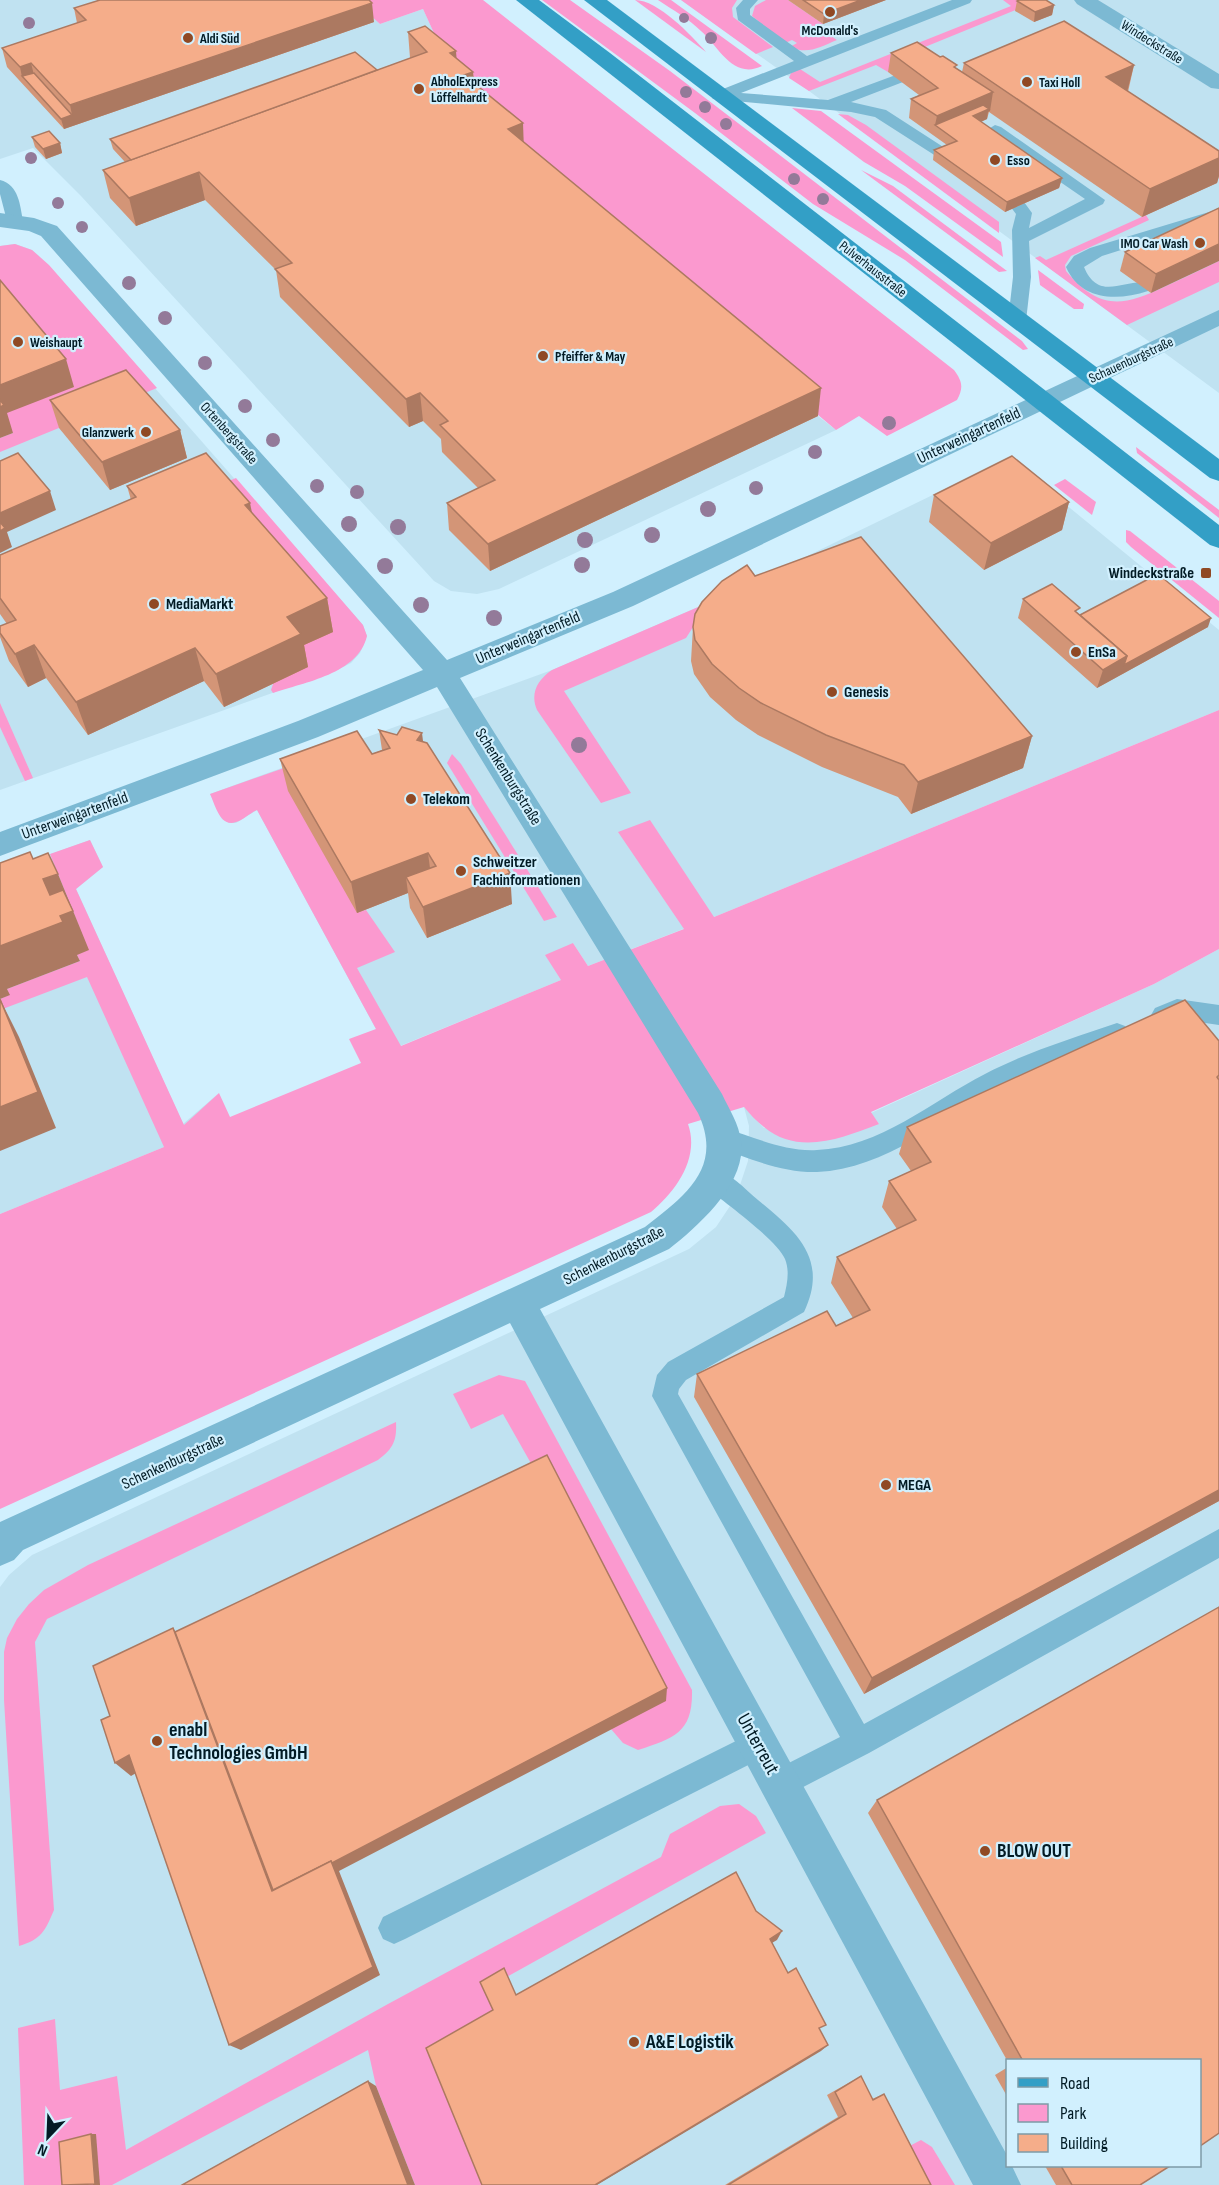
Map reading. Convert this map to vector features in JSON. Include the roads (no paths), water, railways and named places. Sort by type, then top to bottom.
[{"type":"main road","name":"Pulverhausstraße","points":[[526,0],[603,57],[1219,539]]},
{"type":"main road","points":[[594,0],[1017,321],[1095,376],[1219,472]]},
{"type":"street","name":"Windeckstraße","points":[[1084,0],[1219,83]]},
{"type":"street","name":"Ortenbergstraße","points":[[8,221],[34,225],[49,231],[443,674]]},
{"type":"street","name":"Schauenburgstraße","points":[[1042,401],[1219,317]]},
{"type":"street","name":"Unterweingartenfeld","points":[[0,844],[308,729],[623,599],[1042,401]]},
{"type":"street","name":"Schenkenburgstraße","points":[[0,1547],[10,1537],[657,1238],[688,1214],[706,1192],[721,1164],[725,1148],[724,1139],[710,1104],[443,674]]},
{"type":"street","name":"Unterreut","points":[[518,1303],[998,2185]]},
{"type":"lane","points":[[751,0],[743,8],[743,17],[806,63]]},
{"type":"lane","points":[[719,96],[965,0]]},
{"type":"lane","points":[[832,105],[898,79]]},
{"type":"lane","points":[[719,96],[832,105],[880,113],[945,154]]},
{"type":"lane","points":[[995,130],[1097,200],[1020,239]]},
{"type":"lane","points":[[0,185],[9,193],[8,221]]},
{"type":"lane","points":[[1017,321],[1022,277],[1020,239],[1024,213],[1018,206]]},
{"type":"lane","points":[[1142,288],[1117,293],[1098,290],[1078,276],[1076,264],[1096,252],[1219,214]]},
{"type":"lane","points":[[724,1139],[788,1158],[815,1162],[842,1159],[889,1140],[995,1080],[1177,1010],[1219,1015]]},
{"type":"lane","points":[[713,1178],[772,1227],[796,1252],[801,1279],[795,1304],[677,1371],[666,1384],[665,1396],[859,1743]]},
{"type":"lane","points":[[780,1784],[859,1743],[1219,1543]]},
{"type":"lane","points":[[394,1928],[758,1745]]},
{"type":"place","name":"McDonald's","points":[[830,12]]},
{"type":"place","name":"Aldi Süd","points":[[188,38]]},
{"type":"place","name":"Taxi Holl","points":[[1027,82]]},
{"type":"place","name":"AbholExpress Löffelhardt","points":[[419,89]]},
{"type":"place","name":"Esso","points":[[995,160]]},
{"type":"place","name":"IMO Car Wash","points":[[1200,243]]},
{"type":"place","name":"Weishaupt","points":[[18,342]]},
{"type":"place","name":"Pfeiffer & May","points":[[543,356]]},
{"type":"place","name":"Glanzwerk","points":[[146,432]]},
{"type":"place","name":"Windeckstraße","points":[[1206,573]]},
{"type":"place","name":"MediaMarkt","points":[[154,604]]},
{"type":"place","name":"EnSa","points":[[1076,652]]},
{"type":"place","name":"Genesis","points":[[832,692]]},
{"type":"place","name":"Telekom","points":[[411,799]]},
{"type":"place","name":"Schweitzer Fachinformationen","points":[[461,871]]},
{"type":"place","name":"MEGA","points":[[886,1485]]},
{"type":"place","name":"enabl Technologies GmbH","points":[[157,1741]]},
{"type":"place","name":"BLOW OUT","points":[[985,1851]]},
{"type":"place","name":"A&E Logistik","points":[[634,2042]]}]
